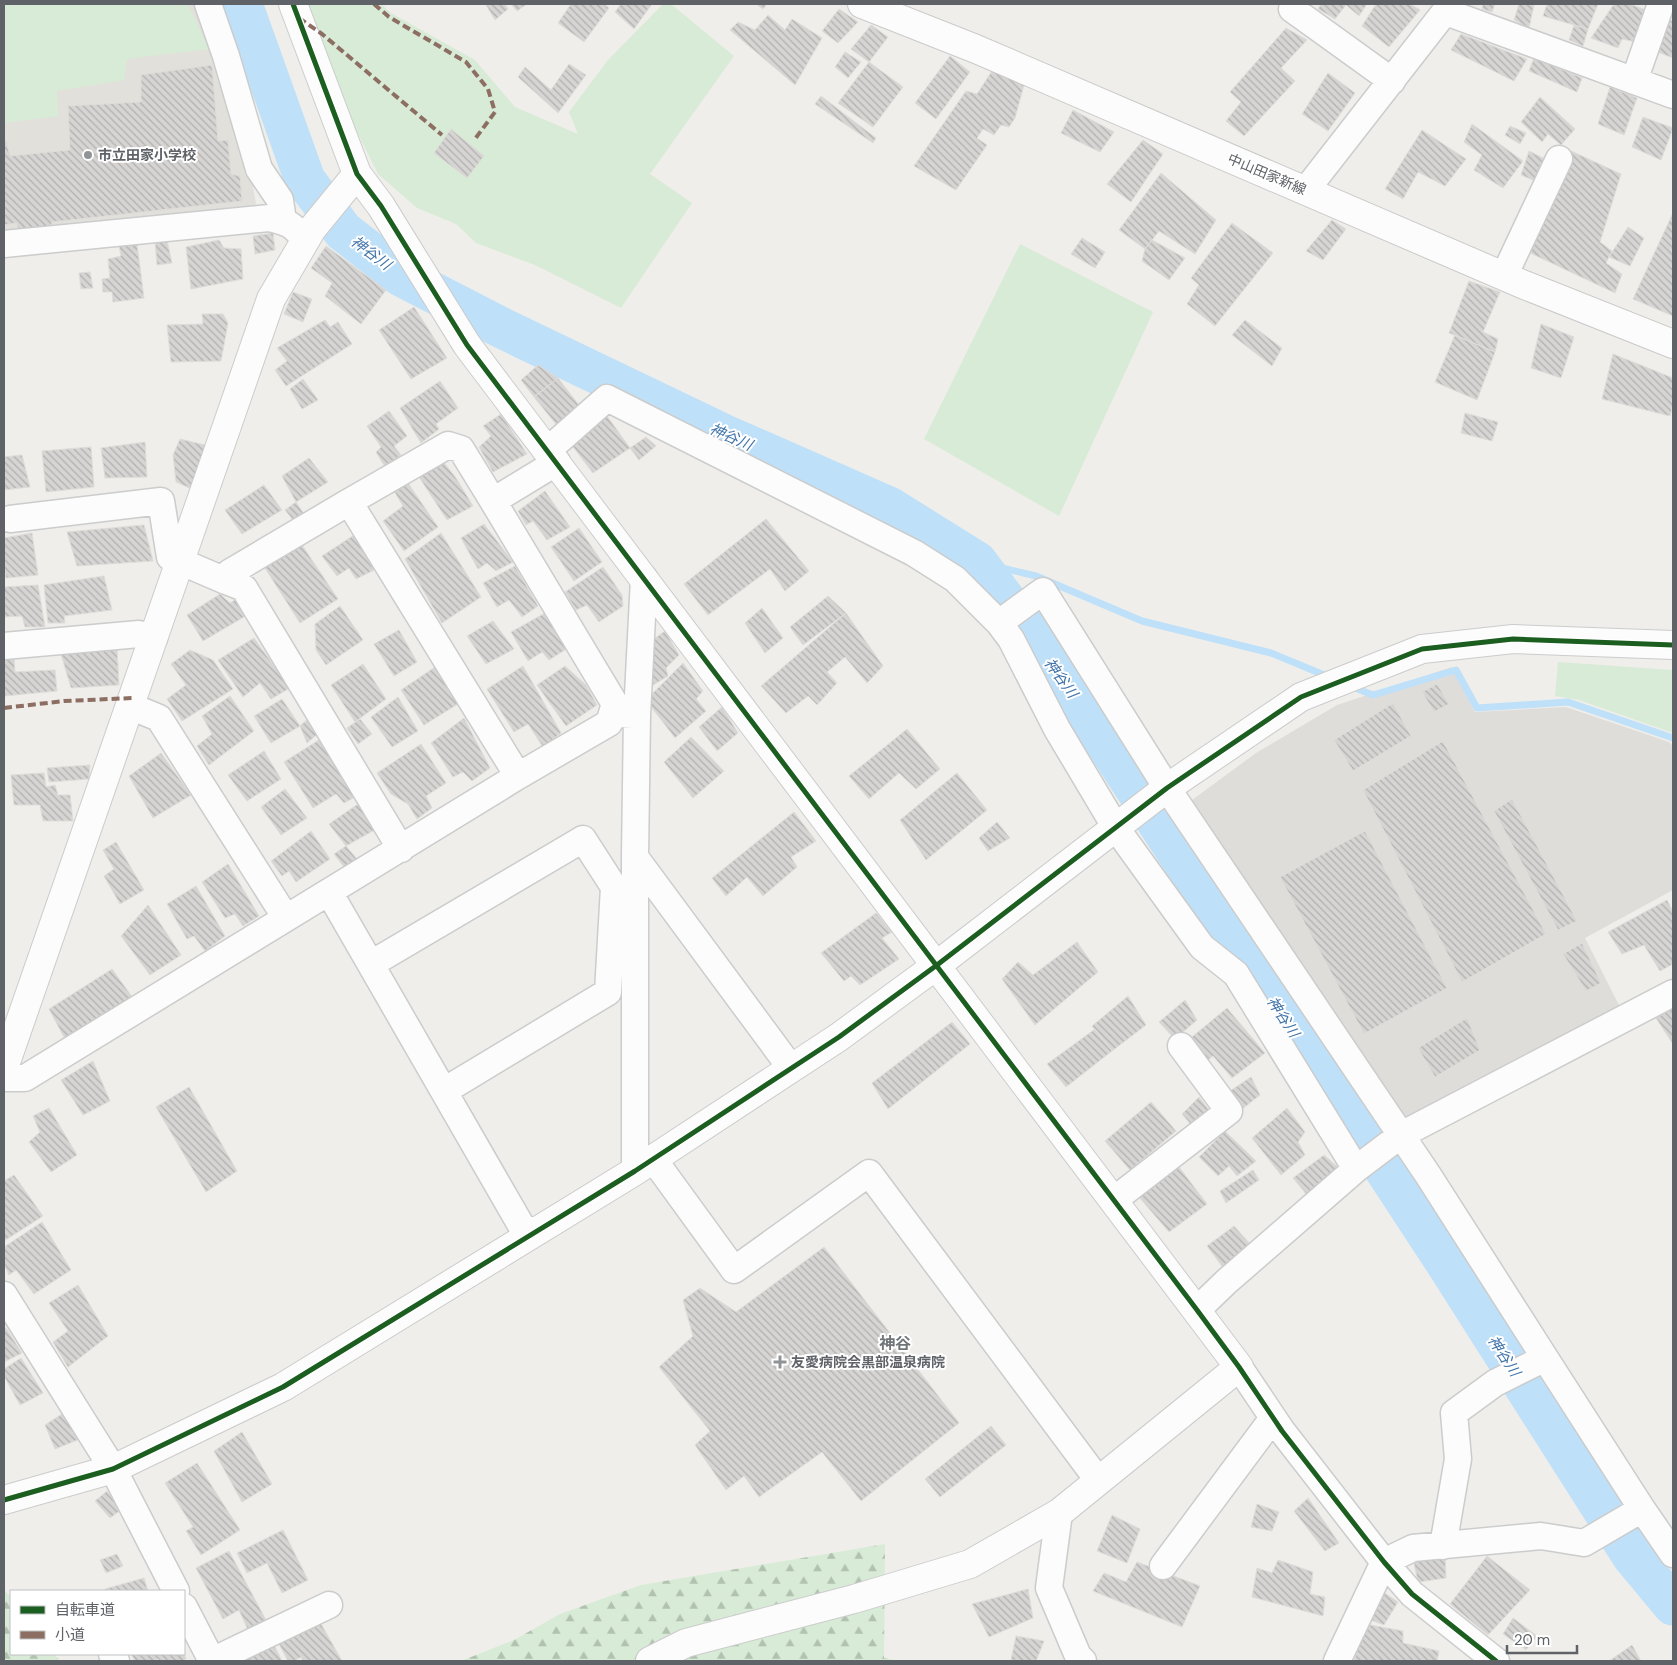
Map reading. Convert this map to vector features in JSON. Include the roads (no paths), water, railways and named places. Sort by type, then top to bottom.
[{"type":"street","points":[[208,4],[226,56],[259,169],[280,200],[283,221]]},
{"type":"street","points":[[294,4],[351,180],[381,206],[467,345],[1197,1310],[1239,1367],[1273,1418],[1384,1562],[1412,1594],[1496,1661]]},
{"type":"street","name":"中山田家新線","points":[[862,4],[976,49],[1504,276],[1673,344]]},
{"type":"street","points":[[1296,4],[1292,8],[1392,81]]},
{"type":"street","points":[[1634,80],[1662,4]]},
{"type":"street","points":[[1306,190],[1448,8],[1673,95]]},
{"type":"street","points":[[1504,276],[1559,159]]},
{"type":"street","points":[[4,1068],[271,299],[308,234],[351,180]]},
{"type":"street","points":[[4,244],[268,218],[283,221],[308,234]]},
{"type":"street","points":[[492,501],[552,456],[607,398],[914,553],[955,579],[999,623],[1011,639],[1057,728],[1119,825],[1202,947],[1236,974],[1356,1169]]},
{"type":"street","points":[[4,1078],[25,1078],[518,776],[609,723],[615,704],[461,449],[448,444],[229,573],[226,581]]},
{"type":"street","points":[[10,519],[161,501],[170,557],[244,588],[401,849]]},
{"type":"street","points":[[349,502],[518,776]]},
{"type":"street","points":[[644,578],[637,715],[635,857],[645,1166],[734,1270],[869,1173],[1098,1480]]},
{"type":"street","points":[[999,623],[1043,591],[1167,788],[1401,1135],[1639,1510],[1673,1554]]},
{"type":"street","points":[[4,646],[139,634],[154,638]]},
{"type":"street","points":[[4,1500],[113,1469],[283,1387],[645,1166],[838,1037],[937,965],[1167,788],[1301,697],[1422,649],[1513,639],[1673,645]]},
{"type":"street","points":[[130,706],[159,718],[286,918]]},
{"type":"street","points":[[612,713],[637,715]]},
{"type":"street","points":[[371,964],[582,838],[614,887],[608,992],[444,1091]]},
{"type":"street","points":[[635,857],[791,1068]]},
{"type":"street","points":[[329,892],[522,1227],[536,1232]]},
{"type":"street","points":[[1197,1310],[1356,1169],[1401,1135],[1673,993]]},
{"type":"street","points":[[1114,1200],[1229,1111],[1181,1046]]},
{"type":"street","points":[[4,1295],[113,1469],[175,1590]]},
{"type":"street","points":[[1443,1546],[1458,1459],[1454,1413],[1494,1384],[1544,1358]]},
{"type":"street","points":[[650,1661],[686,1643],[854,1599],[970,1564],[1059,1512],[1239,1367]]},
{"type":"street","points":[[1163,1566],[1273,1418]]},
{"type":"street","points":[[1337,1661],[1384,1562],[1412,1548],[1541,1536],[1584,1543],[1639,1510]]},
{"type":"street","points":[[1059,1512],[1049,1588],[1078,1656],[1083,1661]]},
{"type":"street","points":[[185,1609],[212,1661],[329,1605]]},
{"type":"waterway","name":"神谷川","points":[[242,4],[305,180],[343,231],[401,276],[504,329],[725,435],[889,507],[977,562],[1080,704],[1448,1266],[1633,1557],[1673,1605]]},
{"type":"waterway","points":[[977,562],[1036,576],[1142,621],[1271,653],[1329,677]]},
{"type":"waterway","points":[[1350,686],[1373,695],[1456,670],[1477,708],[1568,702],[1673,738]]},
{"type":"place","name":"市立田家小学校","points":[[88,155]]},
{"type":"place","name":"友愛病院会黒部温泉病院","points":[[780,1362]]},
{"type":"district","name":"神谷","points":[[895,1343]]}]
